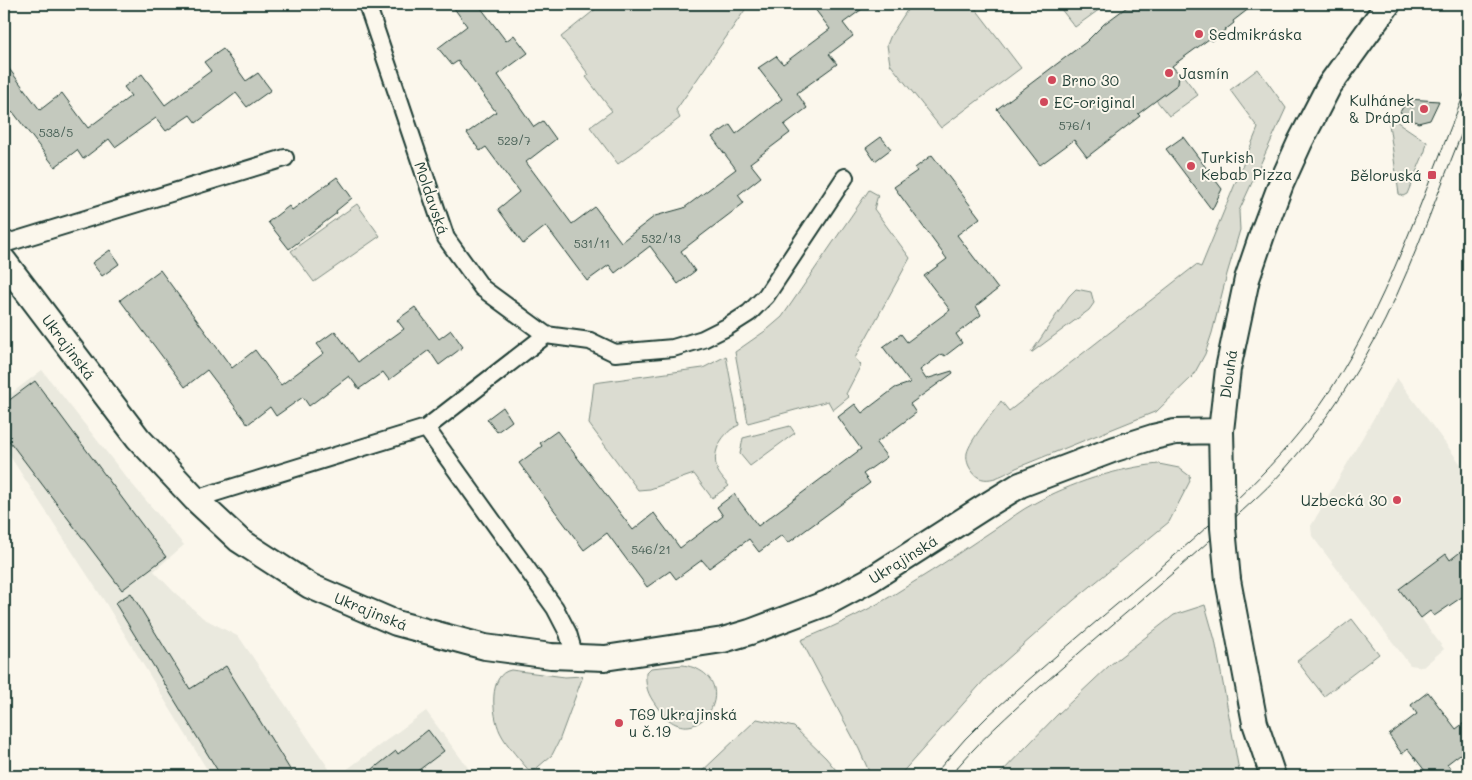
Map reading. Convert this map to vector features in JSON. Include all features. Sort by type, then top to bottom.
[{"type":"street","name":"Moldavská","points":[[367,4],[446,238],[482,288],[546,335],[590,341],[615,353],[673,348],[703,339],[727,327],[749,313],[766,296],[845,178]]},
{"type":"street","name":"Dlouhá","points":[[1273,776],[1256,723],[1228,580],[1223,528],[1221,431],[1228,369],[1247,279],[1281,184],[1300,142],[1334,79],[1388,4]]},
{"type":"street","points":[[4,244],[285,158]]},
{"type":"street","name":"Ukrajinská","points":[[4,261],[138,438],[195,499],[239,540],[310,586],[396,623],[485,647],[551,656],[605,658],[723,640],[750,632],[827,603],[870,580],[1020,486],[1115,449],[1153,437],[1175,432],[1221,431]]},
{"type":"street","points":[[195,499],[426,428],[546,335]]},
{"type":"street","points":[[426,428],[555,608],[568,633],[575,657]]},
{"type":"shaded area","points":[[594,4],[749,4],[676,110],[680,118],[618,164],[590,127],[612,111],[586,77],[589,75],[561,37],[597,8]]},
{"type":"shaded area","points":[[911,4],[972,4],[1021,68],[941,128],[890,64],[887,45],[891,35]]},
{"type":"shaded area","points":[[1057,4],[1107,4],[1075,27]]},
{"type":"shaded area","points":[[1258,69],[1286,108],[1239,211],[1240,230],[1212,333],[1205,354],[1193,376],[1157,411],[1016,468],[999,477],[982,479],[977,476],[968,465],[967,453],[977,434],[1001,401],[1009,411],[1196,265],[1201,267],[1258,128],[1230,90]]},
{"type":"shaded area","points":[[1179,74],[1182,74],[1198,95],[1169,116],[1156,100]]},
{"type":"shaded area","points":[[1393,119],[1427,142],[1407,194],[1403,196],[1399,194],[1389,124]]},
{"type":"shaded area","points":[[869,190],[878,195],[874,209],[910,258],[855,358],[861,365],[846,394],[849,397],[833,410],[828,401],[748,423],[735,352],[782,317]]},
{"type":"shaded area","points":[[357,204],[380,236],[314,282],[291,251]]},
{"type":"shaded area","points":[[1076,289],[1091,292],[1094,303],[1089,310],[1031,353],[1069,296]]},
{"type":"shaded area","points":[[726,356],[739,425],[723,437],[717,449],[716,462],[719,473],[729,486],[712,498],[694,474],[650,489],[638,490],[589,424],[594,383],[703,368]]},
{"type":"shaded area","points":[[42,370],[126,477],[184,545],[154,571],[203,618],[239,637],[334,776],[211,776],[105,602],[4,447],[4,399]]},
{"type":"shaded area","name":"Uzbecká 30","points":[[1397,378],[1468,474],[1468,593],[1434,616],[1430,611],[1421,618],[1444,649],[1423,667],[1410,665],[1312,536],[1311,526]]},
{"type":"shaded area","points":[[790,426],[795,433],[750,466],[740,454],[743,438]]},
{"type":"shaded area","points":[[1159,464],[1179,468],[1191,477],[1189,477],[1190,481],[1169,522],[1074,600],[987,677],[899,776],[871,776],[859,749],[801,640],[843,622],[883,601],[943,564],[1024,509],[1048,496],[1078,483],[1111,473]]},
{"type":"shaded area","points":[[1205,605],[1215,640],[1240,776],[998,776],[1057,715],[1110,665],[1174,615]]},
{"type":"shaded area","points":[[1352,619],[1379,654],[1324,696],[1297,661]]},
{"type":"shaded area","points":[[683,665],[702,672],[712,683],[715,697],[710,710],[702,721],[689,726],[675,724],[660,711],[651,698],[646,685],[646,673],[651,668]]},
{"type":"shaded area","points":[[511,670],[565,677],[583,676],[552,755],[531,773],[503,737],[495,716],[495,687],[498,679],[504,673]]},
{"type":"shaded area","points":[[426,711],[474,776],[338,776]]},
{"type":"shaded area","points":[[757,719],[794,727],[826,758],[841,776],[697,776]]},
{"type":"building","points":[[451,4],[478,4],[506,41],[514,35],[528,53],[498,75],[534,127],[543,121],[556,139],[526,162],[572,224],[595,207],[621,242],[655,216],[684,208],[736,169],[712,137],[730,125],[736,134],[782,99],[758,68],[776,56],[783,64],[830,29],[811,4],[869,4],[843,23],[853,36],[829,54],[837,64],[797,93],[807,108],[784,125],[790,133],[750,163],[761,177],[738,195],[744,203],[681,251],[695,271],[678,284],[650,246],[615,273],[609,265],[587,281],[546,226],[523,244],[498,209],[519,192],[486,147],[480,151],[467,133],[496,112],[458,61],[452,65],[438,48],[467,26]]},
{"type":"building","points":[[1131,4],[1255,4],[1211,41],[1209,39],[1172,66],[1179,74],[1178,84],[1138,114],[1140,116],[1087,157],[1074,140],[1040,165],[997,109],[1086,42],[1104,24]]},
{"type":"building","points":[[223,49],[246,81],[258,73],[271,90],[247,107],[236,93],[196,123],[190,115],[166,131],[156,118],[115,147],[109,139],[83,159],[77,150],[55,167],[13,112],[4,120],[4,62],[40,110],[62,93],[88,128],[131,96],[124,87],[142,74],[165,105],[211,71],[204,62]]},
{"type":"building","points":[[1408,99],[1439,101],[1430,120],[1418,123],[1400,112]]},
{"type":"building","points":[[881,137],[891,149],[875,161],[866,148]]},
{"type":"building","points":[[1183,137],[1222,189],[1212,210],[1166,149]]},
{"type":"building","points":[[932,155],[980,218],[957,235],[998,289],[976,306],[981,315],[956,334],[962,343],[945,356],[942,354],[920,370],[926,379],[952,371],[953,373],[910,404],[916,413],[876,443],[887,457],[863,474],[870,483],[788,543],[782,535],[759,552],[749,539],[709,568],[702,560],[676,579],[670,571],[647,587],[607,533],[584,550],[519,463],[542,446],[540,443],[557,431],[633,530],[654,513],[680,548],[723,516],[717,507],[734,494],[758,526],[861,449],[838,417],[855,404],[862,413],[895,388],[910,383],[883,347],[901,334],[907,342],[950,310],[924,276],[947,259],[894,187],[917,171],[915,168]]},
{"type":"building","points":[[337,177],[352,198],[336,211],[337,213],[289,249],[268,222],[289,206],[292,210]]},
{"type":"building","points":[[110,250],[119,264],[102,276],[92,263]]},
{"type":"building","points":[[160,270],[232,368],[255,350],[281,385],[324,353],[317,344],[335,331],[358,362],[404,329],[397,320],[415,307],[439,339],[451,330],[463,347],[439,365],[429,350],[389,380],[383,372],[359,389],[349,376],[309,406],[303,397],[276,416],[270,407],[248,424],[207,370],[185,387],[120,300]]},
{"type":"building","points":[[35,381],[166,557],[122,590],[4,434],[4,404]]},
{"type":"building","points":[[503,407],[512,421],[497,432],[487,419]]},
{"type":"building","points":[[1468,546],[1468,593],[1434,616],[1430,611],[1421,618],[1399,589],[1446,554],[1450,560]]},
{"type":"building","points":[[131,593],[190,689],[226,666],[294,776],[221,776],[115,603]]},
{"type":"building","points":[[1428,692],[1456,729],[1468,720],[1468,748],[1447,764],[1457,776],[1429,776],[1408,749],[1402,754],[1389,735],[1417,714],[1411,705]]},
{"type":"building","points":[[428,730],[444,751],[411,776],[364,776],[396,751],[398,754]]},
{"type":"tram line","points":[[933,776],[989,715],[1237,499],[1280,455],[1318,408],[1342,371],[1384,292],[1468,85]]},
{"type":"tram line","points":[[950,776],[982,740],[1017,707],[1226,526],[1283,471],[1304,447],[1342,394],[1385,320],[1418,245],[1468,118]]},
{"type":"place","name":"Sedmikráska","points":[[1199,34]]},
{"type":"place","name":"Jasmín","points":[[1169,73]]},
{"type":"place","name":"Brno 30","points":[[1052,80]]},
{"type":"place","name":"EC-original","points":[[1044,102]]},
{"type":"place","name":"Kulhánek & Drápal","points":[[1424,109]]},
{"type":"place","name":"Turkish Kebab Pizza","points":[[1191,166]]},
{"type":"place","name":"Běloruská","points":[[1432,175]]},
{"type":"place","name":"Uzbecká 30","points":[[1397,500]]},
{"type":"place","name":"T69 Ukrajinská u č.19","points":[[619,723]]}]
